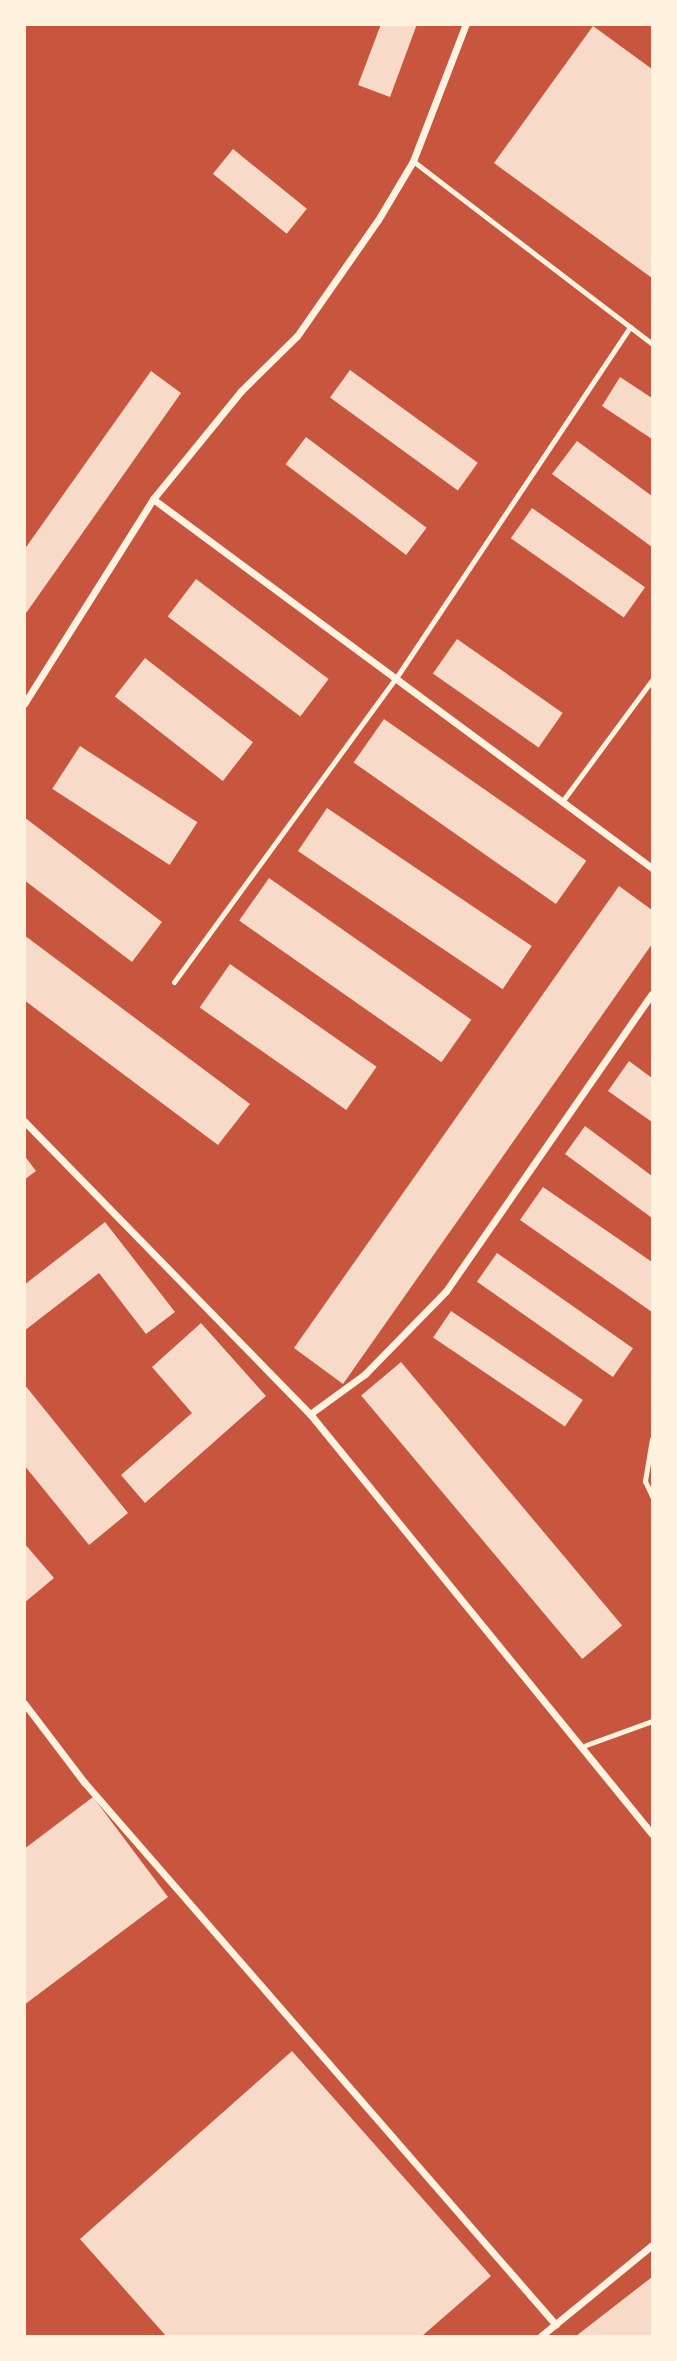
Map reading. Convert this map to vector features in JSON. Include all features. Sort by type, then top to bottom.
[{"type":"street","points":[[24,704],[153,499],[241,391],[297,336],[413,161],[466,24]]},
{"type":"street","points":[[153,499],[653,867]]},
{"type":"street","points":[[310,1414],[366,1374],[446,1290],[653,994]]},
{"type":"street","points":[[24,1121],[310,1414],[401,1531],[586,1745],[653,1834]]},
{"type":"street","points":[[24,1703],[84,1782],[556,2325]]},
{"type":"street","points":[[541,2336],[653,2245]]},
{"type":"lane","points":[[413,161],[653,344]]},
{"type":"lane","points":[[174,982],[396,678],[630,327]]},
{"type":"lane","points":[[564,799],[653,680]]},
{"type":"lane","points":[[653,1439],[645,1481],[653,1496]]},
{"type":"lane","points":[[586,1745],[653,1721]]},
{"type":"building","points":[[381,24],[417,24],[390,97],[358,85]]},
{"type":"building","points":[[593,26],[652,69],[652,278],[494,163]]},
{"type":"building","points":[[233,149],[307,209],[287,234],[213,174]]},
{"type":"building","points":[[350,370],[478,463],[458,490],[330,398]]},
{"type":"building","points":[[151,371],[181,393],[24,616],[24,550]]},
{"type":"building","points":[[620,377],[652,398],[652,439],[602,406]]},
{"type":"building","points":[[306,437],[427,528],[406,555],[286,464]]},
{"type":"building","points":[[577,441],[652,496],[652,547],[552,474]]},
{"type":"building","points":[[532,508],[645,587],[624,617],[511,538]]},
{"type":"building","points":[[196,579],[329,679],[300,716],[168,617]]},
{"type":"building","points":[[457,639],[563,713],[539,747],[433,673]]},
{"type":"building","points":[[145,658],[253,742],[223,781],[115,697]]},
{"type":"building","points":[[384,719],[586,861],[556,904],[354,762]]},
{"type":"building","points":[[80,746],[197,822],[170,865],[52,789]]},
{"type":"building","points":[[327,808],[532,946],[503,989],[298,851]]},
{"type":"building","points":[[24,817],[162,922],[132,962],[24,880]]},
{"type":"building","points":[[269,878],[471,1020],[442,1062],[239,921]]},
{"type":"building","points":[[619,886],[652,910],[652,944],[343,1384],[294,1348]]},
{"type":"building","points":[[24,935],[250,1104],[218,1145],[24,1000]]},
{"type":"building","points":[[230,964],[377,1067],[346,1110],[200,1007]]},
{"type":"building","points":[[629,1061],[652,1078],[652,1122],[608,1091]]},
{"type":"building","points":[[585,1126],[652,1176],[652,1218],[565,1154]]},
{"type":"building","points":[[24,1155],[36,1171],[24,1180]]},
{"type":"building","points":[[543,1187],[652,1262],[652,1312],[520,1220]]},
{"type":"building","points":[[105,1222],[175,1312],[146,1334],[99,1273],[24,1331],[24,1285]]},
{"type":"building","points":[[497,1253],[633,1348],[613,1377],[477,1282]]},
{"type":"building","points":[[451,1311],[583,1400],[565,1426],[433,1338]]},
{"type":"building","points":[[201,1323],[266,1396],[145,1503],[121,1475],[192,1413],[152,1367]]},
{"type":"building","points":[[401,1362],[622,1626],[582,1659],[361,1395]]},
{"type":"building","points":[[24,1384],[128,1513],[89,1545],[24,1465]]},
{"type":"building","points":[[24,1543],[54,1578],[24,1603]]},
{"type":"building","points":[[93,1797],[168,1897],[24,2005],[24,1849]]},
{"type":"building","points":[[292,2051],[491,2276],[422,2336],[166,2336],[80,2239]]},
{"type":"building","points":[[652,2277],[652,2336],[576,2336]]}]
